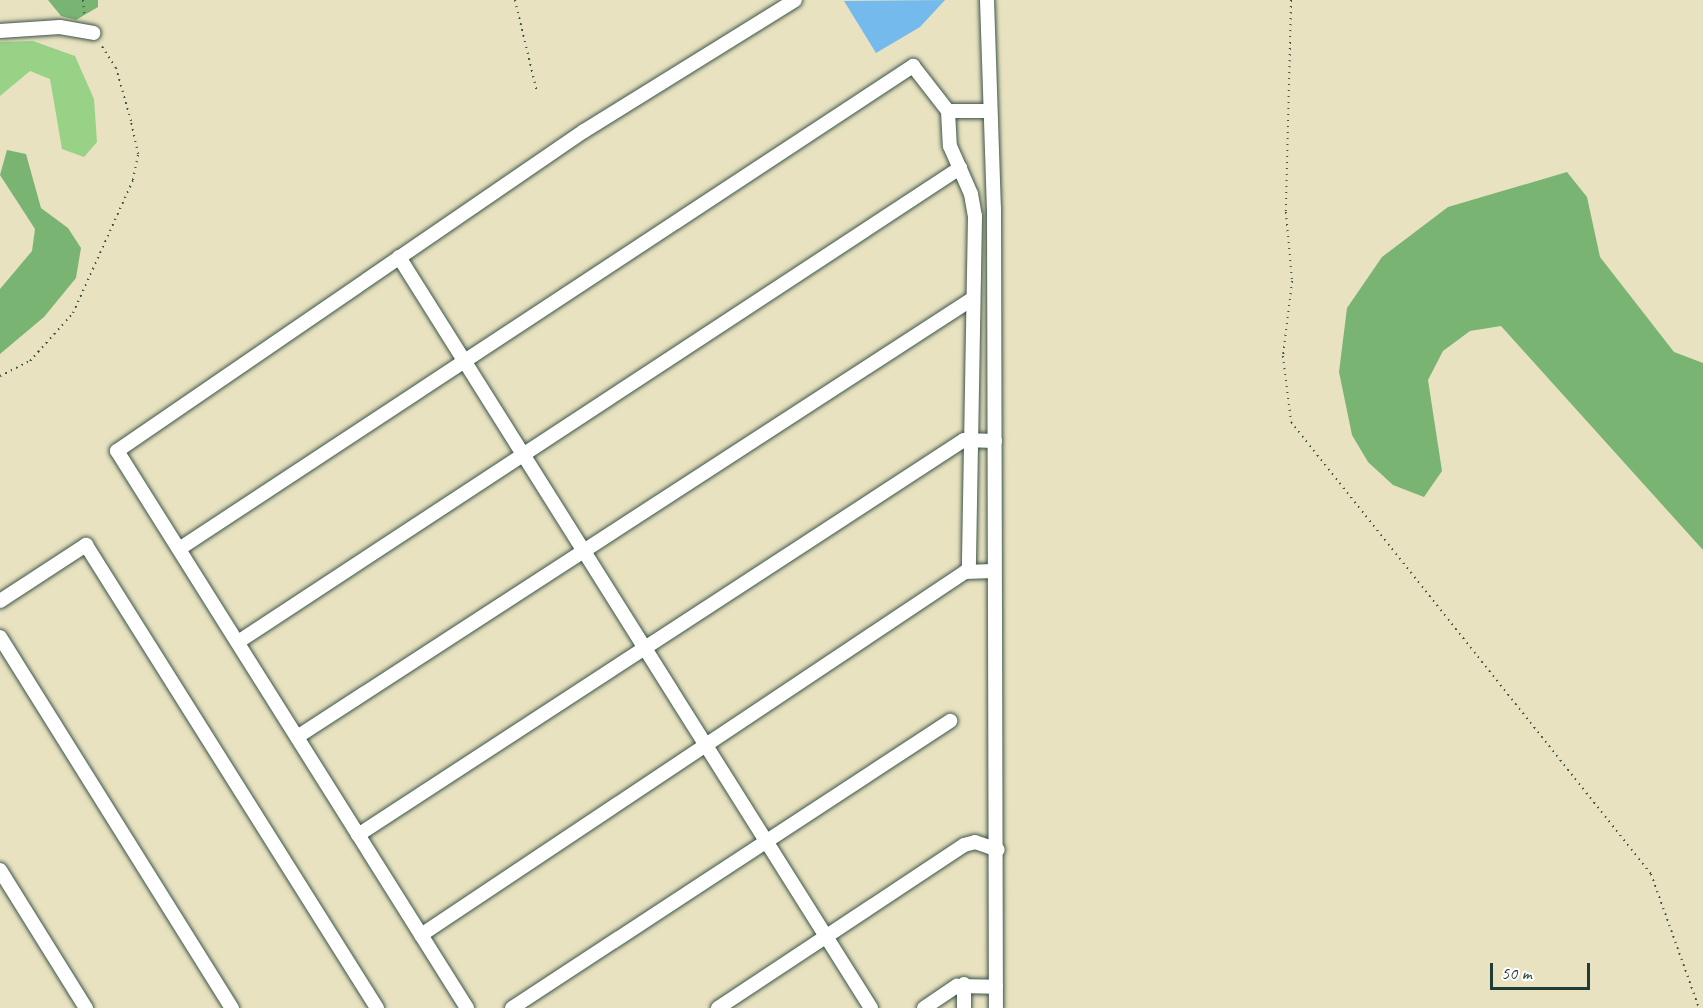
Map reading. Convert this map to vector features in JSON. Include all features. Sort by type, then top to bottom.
[{"type":"lane","points":[[467,1008],[117,451],[584,130],[795,0]]},
{"type":"lane","points":[[987,0],[987,111],[994,208],[993,571],[998,850],[996,1008]]},
{"type":"lane","points":[[0,31],[60,27],[93,33]]},
{"type":"lane","points":[[179,549],[904,67],[921,70],[948,111],[950,146],[960,168],[975,216],[969,570]]},
{"type":"lane","points":[[948,111],[987,111]]},
{"type":"lane","points":[[238,642],[960,168]]},
{"type":"lane","points":[[399,257],[871,1008]]},
{"type":"lane","points":[[297,737],[972,299]]},
{"type":"lane","points":[[358,835],[645,648],[971,441],[995,441]]},
{"type":"lane","points":[[0,601],[86,545],[377,1008]]},
{"type":"lane","points":[[421,935],[969,570],[993,571]]},
{"type":"lane","points":[[0,637],[232,1008]]},
{"type":"lane","points":[[512,1008],[950,721]]},
{"type":"lane","points":[[718,1008],[964,845],[975,842],[998,850]]},
{"type":"lane","points":[[0,870],[86,1008]]},
{"type":"lane","points":[[924,1008],[964,984],[996,987]]},
{"type":"lane","points":[[964,984],[964,1008]]},
{"type":"path","points":[[0,376],[30,361],[73,313],[133,180],[138,154],[131,121],[116,68],[93,33],[83,0]]},
{"type":"path","points":[[515,0],[537,92]]},
{"type":"path","points":[[1291,0],[1286,212],[1292,281],[1283,356],[1291,422],[1651,874],[1699,1008]]},
{"type":"green space","points":[[48,0],[98,0],[98,7],[76,20],[61,16]]},
{"type":"green space","points":[[33,41],[75,56],[94,99],[97,142],[84,157],[62,149],[50,79],[30,71],[0,96],[0,42]]},
{"type":"green space","points":[[7,150],[26,154],[41,208],[68,228],[81,248],[76,278],[44,317],[0,354],[0,289],[32,251],[35,229],[0,175]]},
{"type":"green space","points":[[1567,172],[1587,197],[1600,257],[1674,352],[1703,363],[1703,550],[1501,326],[1470,331],[1443,351],[1428,380],[1442,471],[1424,497],[1393,485],[1368,462],[1352,435],[1339,372],[1347,308],[1382,257],[1448,207]]},
{"type":"water","points":[[945,0],[920,27],[876,53],[844,1]]}]
